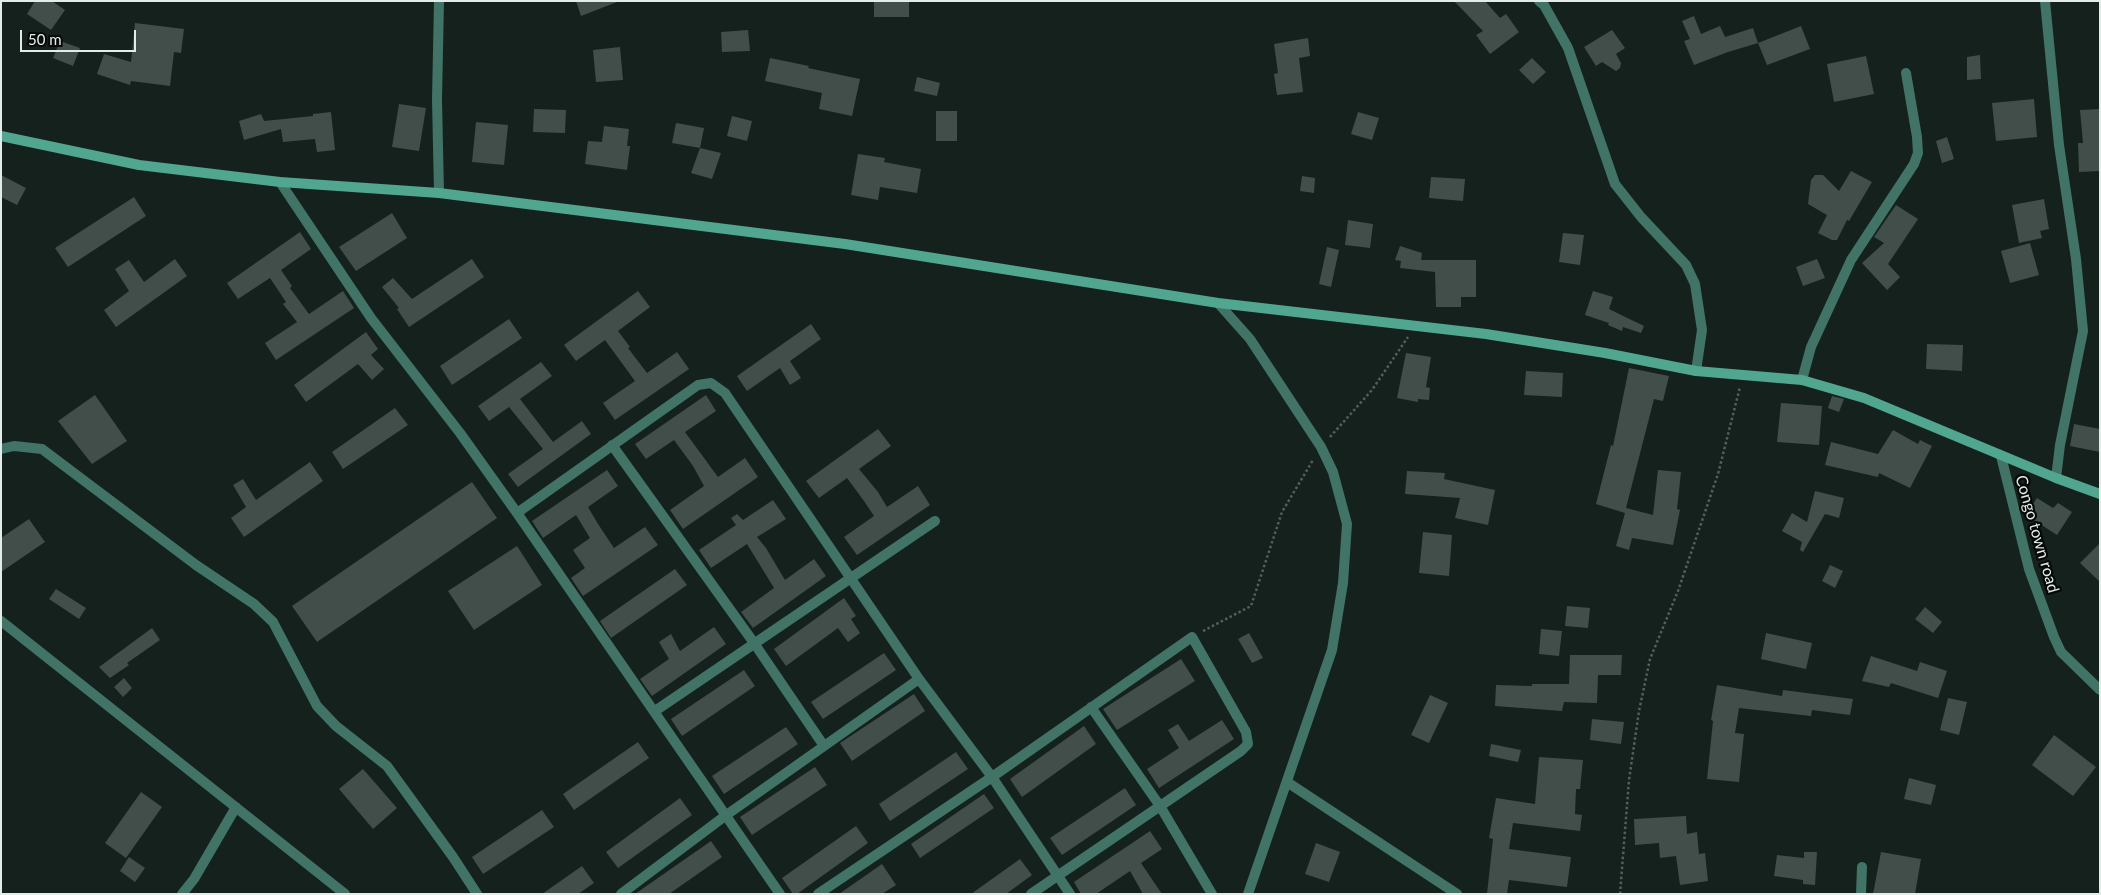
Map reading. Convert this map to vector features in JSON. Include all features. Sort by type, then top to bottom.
[{"type":"main road","points":[[1,136],[139,165],[280,182],[439,193],[845,244],[1218,303],[1486,334],[1605,353],[1696,371],[1802,380],[1864,398],[2001,456],[2100,494]]},
{"type":"street","points":[[439,1],[437,99],[439,193]]},
{"type":"street","points":[[1539,1],[1544,5],[1568,48],[1615,184],[1641,217],[1686,264],[1695,284],[1702,330],[1696,371]]},
{"type":"street","points":[[2045,1],[2059,145],[2076,259],[2083,331],[2060,445],[2056,478]]},
{"type":"street","points":[[1802,380],[1811,346],[1851,260],[1914,164],[1918,153],[1906,73]]},
{"type":"street","points":[[280,182],[370,318],[460,433],[517,513],[780,894]]},
{"type":"street","points":[[1218,303],[1250,339],[1321,447],[1333,472],[1347,524],[1343,583],[1332,650],[1248,894]]},
{"type":"street","points":[[517,513],[698,385],[711,383],[725,394],[919,679],[992,777],[1070,894]]},
{"type":"street","points":[[612,445],[754,643],[824,746]]},
{"type":"street","points":[[1,449],[14,446],[42,449],[196,564],[254,604],[273,622],[317,706],[336,726],[387,766],[453,857],[477,894]]},
{"type":"street","name":"Congo town road","points":[[2001,456],[2029,569],[2054,637],[2061,652],[2100,690]]},
{"type":"street","points":[[655,711],[935,521]]},
{"type":"street","points":[[1,621],[345,894]]},
{"type":"street","points":[[818,894],[992,777],[1192,637],[1246,732],[1248,744],[1241,751],[1031,894]]},
{"type":"street","points":[[621,894],[725,816],[919,679]]},
{"type":"street","points":[[1091,707],[1160,806],[1212,894]]},
{"type":"street","points":[[1287,782],[1457,894]]},
{"type":"street","points":[[182,894],[194,879],[236,807]]},
{"type":"street","points":[[1861,894],[1862,867]]},
{"type":"path","points":[[1620,894],[1629,780],[1638,711],[1650,659],[1678,591],[1718,474],[1743,375]]},
{"type":"building","points":[[35,1],[52,1],[65,10],[51,30],[27,14]]},
{"type":"building","points":[[576,1],[617,1],[617,2],[581,16]]},
{"type":"building","points":[[874,1],[909,1],[909,17],[874,17]]},
{"type":"building","points":[[1454,1],[1485,1],[1500,18],[1506,14],[1519,32],[1490,54],[1476,35],[1483,31]]},
{"type":"building","points":[[1694,16],[1701,34],[1720,26],[1725,37],[1753,28],[1758,43],[1694,65],[1684,41],[1690,39],[1682,21]]},
{"type":"building","points":[[135,23],[184,29],[181,53],[174,52],[170,86],[131,81],[130,85],[97,74],[104,54],[131,62]]},
{"type":"building","points":[[1801,26],[1810,49],[1767,65],[1758,43]]},
{"type":"building","points":[[748,30],[750,51],[722,52],[721,32]]},
{"type":"building","points":[[1612,30],[1625,48],[1616,54],[1621,63],[1620,68],[1616,71],[1602,62],[1596,66],[1584,47]]},
{"type":"building","points":[[1308,38],[1310,56],[1299,58],[1303,92],[1277,95],[1274,74],[1278,73],[1274,44]]},
{"type":"building","points":[[60,41],[80,48],[73,66],[53,58]]},
{"type":"building","points":[[620,47],[623,80],[596,82],[593,50]]},
{"type":"building","points":[[1980,55],[1981,79],[1967,80],[1967,57]]},
{"type":"building","points":[[1866,56],[1874,94],[1834,102],[1827,64]]},
{"type":"building","points":[[770,58],[860,79],[852,116],[819,109],[822,93],[765,81]]},
{"type":"building","points":[[1532,58],[1546,72],[1533,84],[1519,70]]},
{"type":"building","points":[[917,77],[940,83],[937,96],[914,91]]},
{"type":"building","points":[[2034,99],[2037,137],[1996,141],[1992,103]]},
{"type":"building","points":[[399,104],[426,108],[419,151],[392,147]]},
{"type":"building","points":[[534,109],[566,110],[565,133],[533,132]]},
{"type":"building","points":[[2100,109],[2100,171],[2079,172],[2078,143],[2083,143],[2080,110]]},
{"type":"building","points":[[936,111],[957,111],[957,141],[936,141]]},
{"type":"building","points":[[331,112],[335,150],[317,152],[315,139],[283,142],[281,129],[244,140],[239,121],[261,114],[264,121],[313,116],[313,114]]},
{"type":"building","points":[[1358,112],[1379,118],[1372,140],[1351,134]]},
{"type":"building","points":[[732,116],[752,121],[747,141],[727,136]]},
{"type":"building","points":[[476,122],[508,125],[504,165],[472,162]]},
{"type":"building","points":[[676,123],[704,128],[700,148],[672,143]]},
{"type":"building","points":[[604,126],[629,129],[627,146],[630,146],[627,170],[585,164],[588,141],[602,142]]},
{"type":"building","points":[[1947,137],[1954,159],[1942,163],[1936,141]]},
{"type":"building","points":[[700,148],[721,153],[712,179],[691,173]]},
{"type":"building","points":[[858,154],[885,158],[884,162],[921,169],[917,193],[880,187],[878,200],[851,195]]},
{"type":"building","points":[[1851,171],[1872,182],[1849,221],[1847,220],[1837,240],[1832,240],[1818,233],[1827,215],[1808,204],[1811,180],[1815,175],[1823,175],[1839,191]]},
{"type":"building","points":[[1,175],[26,188],[17,205],[1,197]]},
{"type":"building","points":[[1302,176],[1315,178],[1314,193],[1300,191]]},
{"type":"building","points":[[1431,177],[1465,179],[1463,201],[1429,198]]},
{"type":"building","points":[[134,197],[146,216],[68,267],[55,248]]},
{"type":"building","points":[[2044,199],[2049,229],[2040,231],[2042,238],[2019,243],[2012,205]]},
{"type":"building","points":[[1896,205],[1918,219],[1888,264],[1900,277],[1887,290],[1862,263],[1884,243],[1874,237]]},
{"type":"building","points":[[392,213],[407,238],[356,271],[339,247]]},
{"type":"building","points":[[1348,220],[1373,224],[1370,248],[1345,245]]},
{"type":"building","points":[[300,232],[311,249],[281,270],[292,286],[290,288],[309,314],[343,291],[354,308],[276,360],[265,343],[297,322],[283,304],[286,302],[270,278],[238,299],[227,283]]},
{"type":"building","points":[[1563,233],[1584,235],[1580,265],[1559,262]]},
{"type":"building","points":[[2030,243],[2039,275],[2010,283],[2001,251]]},
{"type":"building","points":[[1400,246],[1422,253],[1421,260],[1476,260],[1476,297],[1461,297],[1461,307],[1436,307],[1435,272],[1400,268],[1401,261],[1395,260]]},
{"type":"building","points":[[1327,247],[1339,250],[1331,287],[1319,284]]},
{"type":"building","points":[[175,259],[187,276],[116,327],[104,310],[129,291],[115,269],[129,260],[144,282]]},
{"type":"building","points":[[472,259],[484,277],[409,327],[397,309],[399,308],[382,287],[393,278],[412,299]]},
{"type":"building","points":[[1817,259],[1825,278],[1803,286],[1796,267]]},
{"type":"building","points":[[638,291],[650,307],[618,331],[630,347],[628,348],[647,373],[677,352],[689,369],[615,420],[603,403],[635,381],[605,340],[576,361],[564,345]]},
{"type":"building","points":[[1593,291],[1613,297],[1609,309],[1644,326],[1641,333],[1623,327],[1622,331],[1608,325],[1609,323],[1585,315]]},
{"type":"building","points":[[509,319],[522,338],[452,385],[440,366]]},
{"type":"building","points":[[811,324],[821,339],[790,361],[801,378],[790,385],[780,368],[747,391],[737,376]]},
{"type":"building","points":[[366,332],[378,349],[371,355],[384,369],[372,380],[358,364],[306,402],[294,385]]},
{"type":"building","points":[[1927,344],[1963,345],[1962,371],[1926,369]]},
{"type":"building","points":[[1406,353],[1431,357],[1426,387],[1430,388],[1429,400],[1418,399],[1418,402],[1397,398]]},
{"type":"building","points":[[541,362],[552,376],[520,399],[553,442],[582,421],[591,434],[518,487],[508,474],[543,449],[509,407],[489,421],[478,406]]},
{"type":"building","points":[[1629,368],[1669,376],[1663,401],[1654,399],[1626,508],[1653,515],[1658,470],[1681,472],[1677,509],[1680,510],[1673,545],[1632,538],[1629,550],[1616,546],[1625,513],[1596,504],[1611,445],[1613,446]]},
{"type":"building","points":[[1526,371],[1563,373],[1562,397],[1524,395]]},
{"type":"building","points":[[95,395],[127,441],[92,464],[58,421]]},
{"type":"building","points":[[706,395],[716,411],[685,432],[718,477],[745,458],[758,477],[683,529],[670,510],[704,486],[693,466],[674,440],[646,459],[635,444]]},
{"type":"building","points":[[1832,396],[1844,399],[1839,412],[1828,408]]},
{"type":"building","points":[[1781,403],[1822,406],[1819,445],[1777,442]]},
{"type":"building","points":[[395,408],[408,425],[343,469],[332,452]]},
{"type":"building","points":[[2074,424],[2100,429],[2100,452],[2070,446]]},
{"type":"building","points":[[878,429],[891,446],[859,469],[878,492],[887,507],[918,486],[930,505],[857,555],[844,537],[874,516],[864,501],[847,478],[819,498],[806,481]]},
{"type":"building","points":[[1893,430],[1918,444],[1920,440],[1932,446],[1910,488],[1879,473],[1878,477],[1825,465],[1831,442],[1878,454]]},
{"type":"building","points":[[310,462],[323,481],[244,537],[231,518],[246,507],[233,485],[243,479],[256,500]]},
{"type":"building","points":[[607,470],[618,486],[588,507],[614,548],[645,527],[658,545],[583,596],[571,578],[585,568],[573,550],[590,538],[576,515],[543,538],[532,521]]},
{"type":"building","points":[[1407,471],[1445,473],[1444,479],[1495,490],[1488,525],[1455,518],[1460,498],[1405,494]]},
{"type":"building","points":[[472,482],[497,518],[317,642],[292,606]]},
{"type":"building","points":[[1815,491],[1844,498],[1839,518],[1825,514],[1803,552],[1800,550],[1802,542],[1782,531],[1792,513],[1807,522]]},
{"type":"building","points":[[2037,498],[2053,508],[2058,503],[2072,512],[2057,535],[2026,515]]},
{"type":"building","points":[[773,500],[786,519],[757,537],[766,548],[785,580],[814,559],[826,576],[753,628],[741,612],[774,588],[747,544],[711,568],[699,550],[736,525],[731,518],[737,514],[743,520]]},
{"type":"building","points":[[29,519],[45,542],[1,572],[1,538]]},
{"type":"building","points":[[1423,532],[1452,535],[1449,576],[1419,573]]},
{"type":"building","points":[[2100,543],[2100,582],[2080,563]]},
{"type":"building","points":[[517,546],[542,585],[474,630],[448,591]]},
{"type":"building","points":[[1830,565],[1843,571],[1835,588],[1822,581]]},
{"type":"building","points":[[675,569],[687,585],[611,638],[600,621]]},
{"type":"building","points":[[56,589],[86,608],[79,619],[49,599]]},
{"type":"building","points":[[844,598],[856,616],[851,619],[860,633],[848,642],[838,628],[786,666],[774,649]]},
{"type":"building","points":[[1567,606],[1590,608],[1588,628],[1565,626]]},
{"type":"building","points":[[1925,607],[1942,622],[1933,633],[1915,619]]},
{"type":"building","points":[[714,627],[726,644],[652,696],[640,679],[669,659],[659,642],[671,634],[680,651]]},
{"type":"building","points":[[152,628],[160,640],[127,663],[129,665],[110,678],[99,667]]},
{"type":"building","points":[[1541,629],[1562,631],[1559,656],[1539,654]]},
{"type":"building","points":[[1249,633],[1263,658],[1252,663],[1238,639]]},
{"type":"building","points":[[1766,633],[1812,643],[1806,669],[1761,659]]},
{"type":"building","points":[[884,653],[896,670],[823,719],[811,702]]},
{"type":"building","points":[[1570,655],[1622,655],[1621,675],[1598,675],[1597,703],[1564,702],[1562,711],[1495,706],[1496,685],[1569,684]]},
{"type":"building","points":[[1871,656],[1917,671],[1920,662],[1947,671],[1938,698],[1891,683],[1889,687],[1862,681]]},
{"type":"building","points":[[1181,659],[1195,681],[1117,730],[1103,709]]},
{"type":"building","points":[[744,670],[755,686],[682,736],[671,719]]},
{"type":"building","points":[[124,678],[132,688],[123,697],[114,687]]},
{"type":"building","points":[[1717,685],[1782,696],[1783,690],[1853,699],[1850,715],[1812,710],[1811,716],[1739,708],[1735,733],[1744,734],[1739,782],[1707,779],[1713,721],[1711,720]]},
{"type":"building","points":[[914,694],[925,711],[852,761],[840,743]]},
{"type":"building","points":[[1430,695],[1448,703],[1429,743],[1411,735]]},
{"type":"building","points":[[1948,698],[1967,702],[1959,735],[1940,730]]},
{"type":"building","points":[[1592,719],[1624,722],[1621,744],[1590,740]]},
{"type":"building","points":[[1222,720],[1234,739],[1159,788],[1147,769],[1179,748],[1168,730],[1178,724],[1189,741]]},
{"type":"building","points":[[1084,726],[1096,744],[1022,797],[1010,779]]},
{"type":"building","points":[[786,727],[798,744],[724,794],[712,776]]},
{"type":"building","points":[[2054,735],[2096,767],[2073,796],[2032,765]]},
{"type":"building","points":[[638,742],[649,758],[574,810],[563,794]]},
{"type":"building","points":[[1491,744],[1521,750],[1518,762],[1489,756]]},
{"type":"building","points":[[956,752],[968,769],[890,821],[879,804]]},
{"type":"building","points":[[1539,757],[1583,760],[1580,789],[1576,789],[1575,814],[1582,815],[1580,831],[1513,823],[1509,849],[1571,857],[1567,887],[1509,880],[1507,894],[1487,894],[1493,839],[1489,838],[1496,798],[1535,804]]},
{"type":"building","points":[[815,767],[827,785],[752,835],[740,817]]},
{"type":"building","points":[[363,769],[397,808],[373,829],[339,789]]},
{"type":"building","points":[[1909,778],[1936,785],[1931,805],[1904,799]]},
{"type":"building","points":[[1125,788],[1136,805],[1062,855],[1050,838]]},
{"type":"building","points":[[141,792],[162,807],[126,858],[105,843]]},
{"type":"building","points":[[984,794],[994,808],[920,858],[911,844]]},
{"type":"building","points":[[680,798],[692,815],[618,868],[606,852]]},
{"type":"building","points":[[542,810],[554,827],[483,874],[472,857]]},
{"type":"building","points":[[1686,816],[1687,834],[1697,832],[1699,854],[1705,853],[1708,881],[1680,885],[1676,856],[1660,858],[1659,843],[1635,845],[1634,819]]},
{"type":"building","points":[[856,826],[868,843],[797,894],[793,894],[782,878]]},
{"type":"building","points":[[1150,831],[1162,849],[1141,863],[1162,894],[1143,894],[1130,871],[1096,894],[1081,894],[1074,882]]},
{"type":"building","points":[[711,841],[722,857],[669,894],[635,894]]},
{"type":"building","points":[[1316,843],[1340,852],[1329,882],[1305,874]]},
{"type":"building","points":[[1804,852],[1817,852],[1815,885],[1803,884],[1803,880],[1774,876],[1777,855],[1804,858]]},
{"type":"building","points":[[1881,852],[1921,859],[1915,894],[1873,894]]},
{"type":"building","points":[[129,857],[145,868],[135,882],[120,871]]},
{"type":"building","points":[[1020,859],[1032,875],[1006,894],[971,894]]},
{"type":"building","points":[[882,864],[896,885],[882,894],[839,894]]},
{"type":"building","points":[[582,866],[594,883],[578,894],[542,894]]}]
